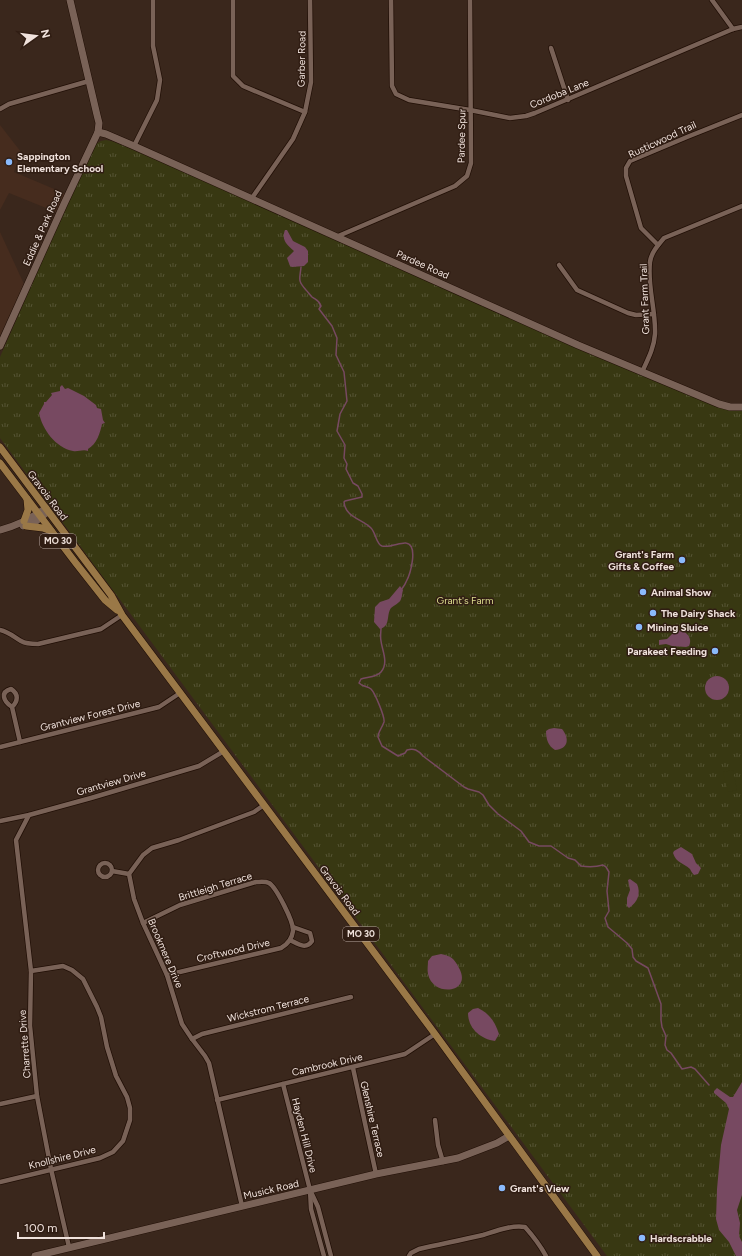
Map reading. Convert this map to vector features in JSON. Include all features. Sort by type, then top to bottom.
[{"type":"main road","name":"Gravois Road","points":[[0,447],[111,595],[122,615],[435,1034],[597,1256]]},
{"type":"main road","name":"Gravois Road","points":[[0,463],[74,562],[105,600],[122,615]]},
{"type":"main road","points":[[27,499],[28,510],[25,523],[51,531]]},
{"type":"street","points":[[70,0],[99,124],[98,132]]},
{"type":"street","points":[[134,146],[157,100],[160,80],[153,46],[153,0]]},
{"type":"street","points":[[233,0],[233,76],[243,86],[305,112]]},
{"type":"street","name":"Garber Road","points":[[252,198],[293,139],[305,112],[311,82],[310,0]]},
{"type":"street","name":"Cordoba Lane","points":[[391,0],[392,86],[396,94],[409,100],[510,118],[526,116],[568,100],[733,29],[742,27]]},
{"type":"street","name":"Pardee Spur","points":[[336,237],[455,186],[467,176],[471,163],[470,0]]},
{"type":"street","points":[[712,0],[733,29]]},
{"type":"street","points":[[551,48],[568,100]]},
{"type":"street","points":[[0,109],[9,104],[89,81]]},
{"type":"street","name":"Rusticwood Trail","points":[[658,245],[641,228],[639,222],[626,176],[626,168],[630,161],[687,136],[742,115]]},
{"type":"street","name":"Pardee Road","points":[[98,132],[106,134],[252,198],[336,237],[642,372],[724,406],[742,407]]},
{"type":"street","name":"Eddie & Park Road","points":[[0,346],[98,132]]},
{"type":"street","points":[[658,245],[664,238],[742,206]]},
{"type":"street","name":"Grant Farm Trail","points":[[642,372],[653,349],[655,334],[650,261],[658,245]]},
{"type":"street","points":[[559,265],[576,290],[628,313],[636,315],[654,314]]},
{"type":"street","points":[[0,530],[25,523],[40,516],[47,510]]},
{"type":"street","points":[[0,630],[5,631],[21,641],[30,644],[38,644],[101,629],[122,615]]},
{"type":"street","name":"Grantview Forest Drive","points":[[0,747],[159,707],[180,692]]},
{"type":"street","points":[[12,707],[20,742]]},
{"type":"street","name":"Grantview Drive","points":[[0,821],[29,815],[91,798],[199,766],[224,751]]},
{"type":"street","points":[[112,871],[129,874],[143,855],[152,848],[179,840],[254,812],[264,805]]},
{"type":"street","name":"Charrette Drive","points":[[29,815],[16,840],[31,971],[30,1026],[37,1096],[51,1169],[70,1247]]},
{"type":"street","name":"Brookmere Drive","points":[[129,874],[134,899],[143,923],[167,975],[182,1024],[206,1056],[209,1063],[242,1206]]},
{"type":"street","name":"Brittleigh Terrace","points":[[143,923],[180,905],[256,882],[264,882],[270,884],[278,895],[290,918],[293,928]]},
{"type":"street","points":[[293,928],[310,933],[312,941],[307,946],[303,946],[290,940],[293,928]]},
{"type":"street","name":"Croftwood Drive","points":[[167,975],[281,948],[290,940]]},
{"type":"street","name":"Knollshire Drive","points":[[0,1182],[100,1158],[113,1152],[123,1141],[130,1120],[130,1108],[127,1097],[116,1076],[106,1047],[101,1017],[91,993],[83,979],[77,973],[63,966],[31,971]]},
{"type":"street","name":"Wickstrom Terrace","points":[[192,1039],[202,1034],[351,997]]},
{"type":"street","name":"Cambrook Drive","points":[[217,1100],[406,1054],[435,1034]]},
{"type":"street","name":"Glenshire Terrace","points":[[352,1068],[376,1174]]},
{"type":"street","name":"Hayden Hill Drive","points":[[283,1084],[310,1190]]},
{"type":"street","points":[[0,1104],[37,1096]]},
{"type":"street","points":[[436,1120],[438,1145],[443,1162]]},
{"type":"street","name":"Musick Road","points":[[35,1256],[402,1168],[443,1162],[472,1153],[509,1136]]},
{"type":"street","points":[[310,1190],[311,1209],[324,1256]]},
{"type":"street","points":[[310,1190],[318,1207],[331,1256]]},
{"type":"street","points":[[409,1256],[411,1253],[420,1249],[520,1226],[525,1227],[529,1231],[540,1245],[546,1256]]},
{"type":"shaded area","name":"Sappington Elementary School","points":[[0,125],[21,152],[14,172],[66,194],[56,212],[9,193],[0,210]]},
{"type":"shaded area","points":[[285,230],[287,230],[293,241],[305,247],[308,251],[308,262],[304,266],[290,266],[287,258],[294,251],[284,239]]},
{"type":"shaded area","points":[[0,232],[24,284],[0,336]]},
{"type":"shaded area","points":[[62,385],[65,389],[68,388],[84,396],[96,405],[97,408],[101,409],[105,423],[102,424],[98,438],[88,449],[88,451],[73,451],[61,446],[51,437],[43,425],[39,413],[44,402],[46,402],[52,395],[51,393],[60,391],[60,387]]},
{"type":"shaded area","points":[[400,586],[403,590],[402,597],[398,603],[391,608],[386,625],[380,629],[374,622],[375,607],[380,602],[389,599]]},
{"type":"shaded area","points":[[679,630],[684,632],[690,638],[689,646],[672,646],[666,644],[659,645],[659,640],[667,639],[674,632]]},
{"type":"shaded area","points":[[717,676],[722,677],[728,683],[728,693],[722,699],[717,700],[712,699],[706,693],[705,688],[706,683],[712,677]]},
{"type":"shaded area","points":[[554,728],[562,729],[567,740],[563,748],[555,750],[549,744],[546,734],[546,731]]},
{"type":"shaded area","points":[[681,847],[692,854],[696,863],[701,868],[698,874],[694,875],[688,867],[678,861],[674,856],[674,851]]},
{"type":"shaded area","points":[[630,879],[637,884],[639,894],[635,903],[629,908],[627,906],[627,898],[630,890],[628,880]]},
{"type":"shaded area","points":[[441,954],[452,958],[459,968],[462,976],[461,983],[457,987],[444,989],[437,987],[431,982],[428,972],[428,961],[432,956]]},
{"type":"shaded area","points":[[478,1008],[492,1019],[496,1026],[499,1034],[495,1041],[484,1038],[476,1032],[470,1023],[468,1013],[473,1009]]},
{"type":"shaded area","points":[[742,1082],[742,1195],[737,1210],[740,1223],[739,1236],[742,1242],[742,1256],[736,1256],[729,1242],[719,1230],[716,1219],[721,1145],[729,1109],[726,1103],[714,1093],[714,1091],[717,1088],[730,1097],[733,1097]]},
{"type":"green space","name":"Grant's Farm","points":[[106,140],[115,142],[733,410],[742,411],[742,1256],[607,1256],[0,438],[0,357],[71,195],[96,144]]},
{"type":"green space","points":[[733,770],[737,790],[728,792],[723,772]]},
{"type":"waterway","points":[[301,267],[301,284],[312,297],[319,302],[321,306],[319,309],[332,326],[337,338],[336,355],[344,372],[347,401],[340,414],[337,431],[345,445],[344,458],[347,464],[346,469],[353,483],[358,486],[362,494],[362,497],[345,501],[345,507],[354,517],[371,528],[380,545],[388,546],[404,543],[410,545],[413,554],[411,567],[408,578],[401,590]]},
{"type":"waterway","points":[[381,628],[385,665],[381,672],[377,675],[361,679],[359,683],[371,689],[381,710],[384,722],[378,737],[382,746],[398,756],[405,753],[407,750],[414,749],[418,751],[464,787],[479,792],[483,795],[489,805],[498,814],[521,831],[529,842],[539,846],[551,846],[568,858],[575,860],[581,866],[592,867],[603,865],[606,867],[609,872],[607,891],[609,911],[605,918],[608,927],[632,949],[633,957],[636,961],[648,968],[661,1004],[661,1020],[666,1036],[665,1045],[667,1050],[671,1053],[682,1069],[691,1067],[695,1069],[709,1085]]},
{"type":"place","name":"Sappington Elementary School","points":[[9,162]]},
{"type":"place","name":"Grant's Farm Gifts & Coffee","points":[[682,560]]},
{"type":"place","name":"Animal Show","points":[[643,592]]},
{"type":"place","name":"The Dairy Shack","points":[[653,613]]},
{"type":"place","name":"Mining Sluice","points":[[639,627]]},
{"type":"place","name":"Parakeet Feeding","points":[[715,651]]},
{"type":"place","name":"Grant's View","points":[[502,1188]]},
{"type":"place","name":"Hardscrabble","points":[[642,1238]]}]
